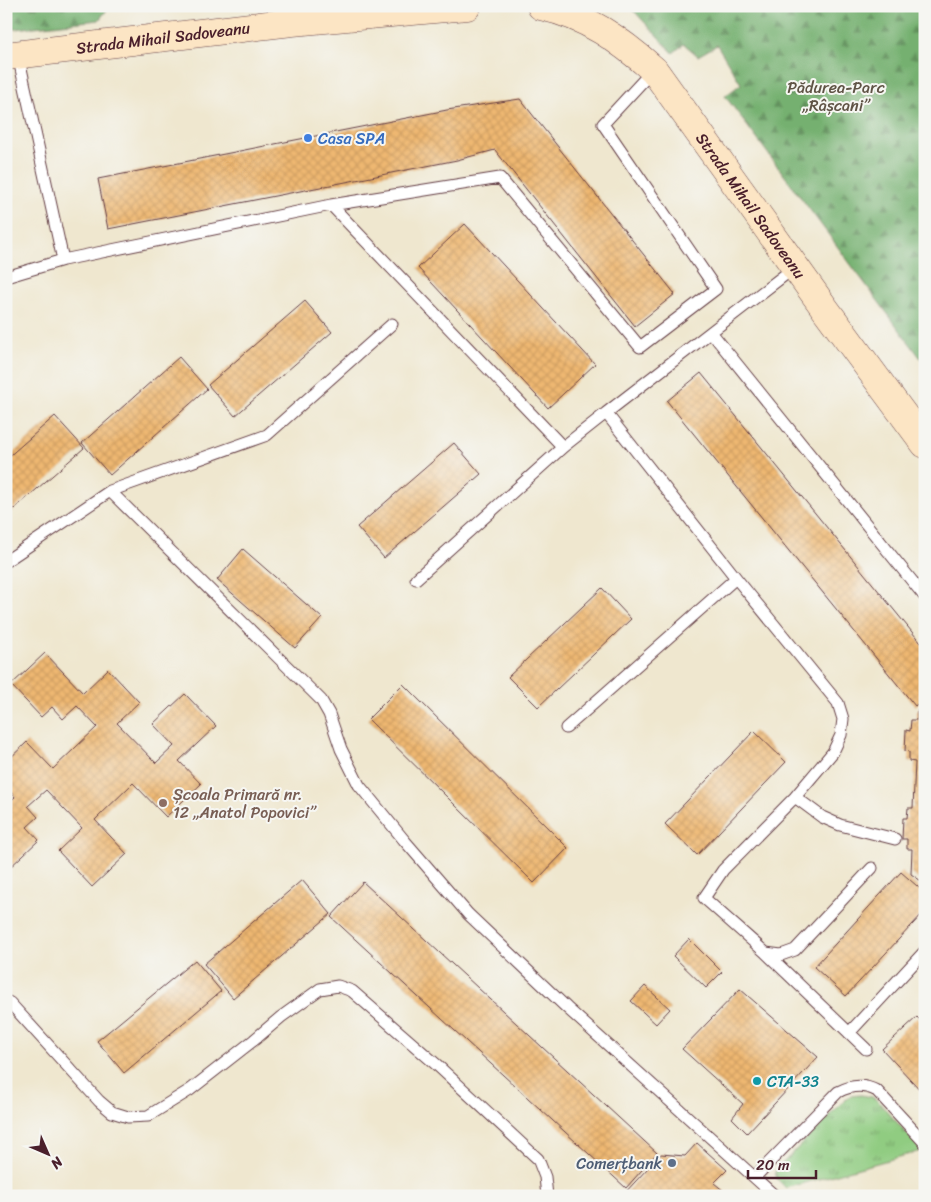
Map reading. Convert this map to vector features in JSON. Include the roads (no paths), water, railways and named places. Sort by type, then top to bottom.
[{"type":"main road","name":"Strada Mihail Sadoveanu","points":[[12,55],[292,22],[467,6]]},
{"type":"main road","name":"Strada Mihail Sadoveanu","points":[[542,6],[571,15],[598,28],[629,48],[654,70],[826,310],[925,444]]},
{"type":"lane","points":[[12,55],[64,260]]},
{"type":"lane","points":[[6,277],[64,260],[332,205],[500,178],[640,347],[716,289],[604,124],[654,70]]},
{"type":"lane","points":[[332,205],[563,447]]},
{"type":"lane","points":[[416,578],[563,447],[796,267]]},
{"type":"lane","points":[[6,561],[110,491],[267,435],[392,324]]},
{"type":"lane","points":[[711,332],[925,597]]},
{"type":"lane","points":[[606,413],[736,578],[838,703],[843,719],[842,735],[833,752],[795,797],[723,870],[704,898],[766,953],[866,1048]]},
{"type":"lane","points":[[110,491],[321,700],[329,714],[341,749],[359,784],[468,914],[567,1008],[775,1196]]},
{"type":"lane","points":[[566,728],[736,578]]},
{"type":"lane","points":[[795,797],[822,817],[840,825],[895,840]]},
{"type":"lane","points":[[766,953],[781,955],[795,950],[872,868]]},
{"type":"lane","points":[[849,1032],[925,951]]},
{"type":"lane","points":[[6,1001],[10,1003],[99,1101],[112,1112],[128,1118],[148,1116],[190,1090],[281,1017],[320,989],[338,986],[352,991],[438,1066],[538,1159],[546,1177],[547,1196]]},
{"type":"lane","points":[[755,1177],[838,1092],[853,1086],[870,1087],[877,1091],[925,1143]]},
{"type":"place","name":"Casa SPA","points":[[308,138]]},
{"type":"place","name":"Școala Primară nr. 12 „Anatol Popovici”","points":[[163,803]]},
{"type":"place","name":"CTA-33","points":[[757,1081]]},
{"type":"place","name":"Comerțbank","points":[[672,1163]]},
{"type":"park label","name":"Pădurea-Parc „Râșcani”","points":[[836,96]]}]
